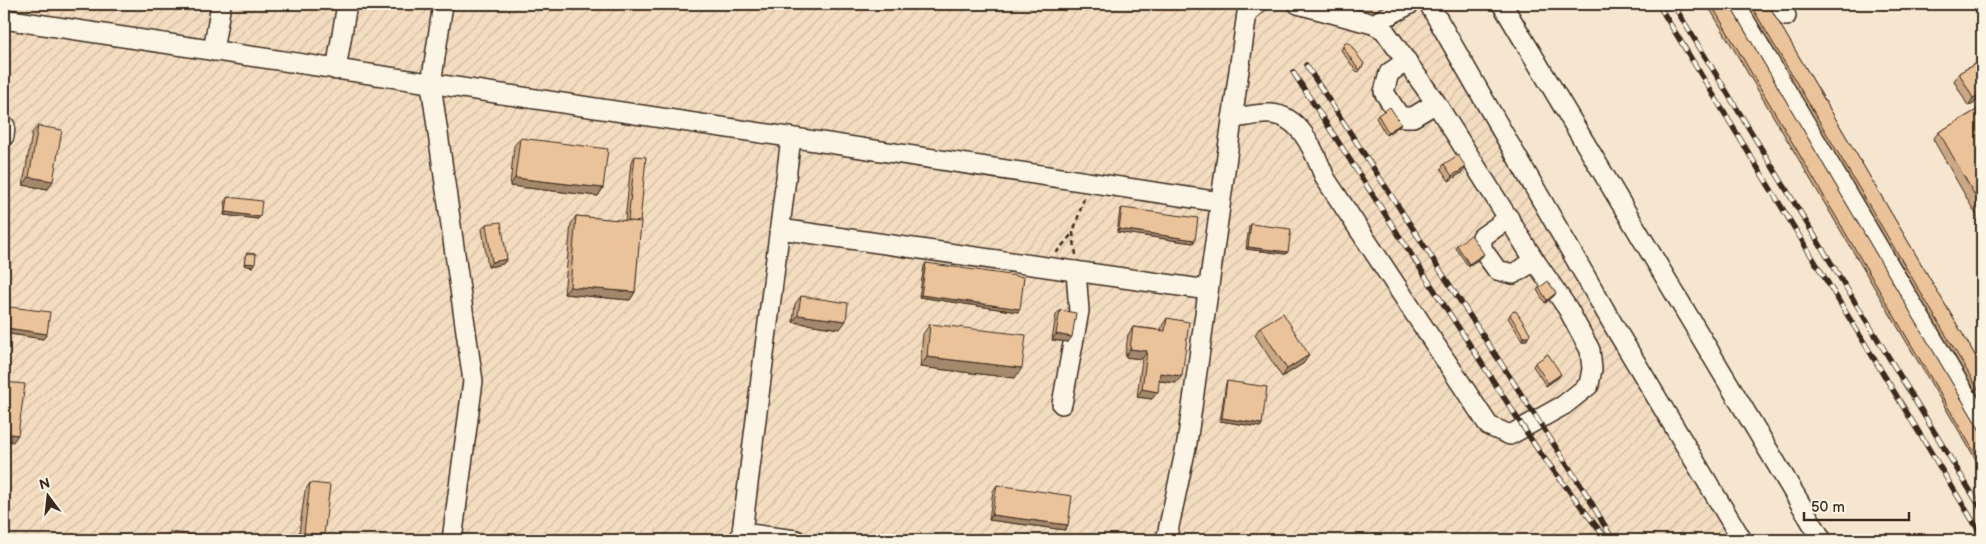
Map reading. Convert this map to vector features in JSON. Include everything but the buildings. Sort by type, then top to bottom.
[{"type":"lane","points":[[213,51],[222,4]]},
{"type":"lane","points":[[336,70],[347,4]]},
{"type":"lane","points":[[443,4],[431,84],[473,381],[452,540]]},
{"type":"lane","points":[[1166,540],[1188,443],[1247,13],[1257,4]]},
{"type":"lane","points":[[1232,118],[1272,114],[1300,128],[1308,139],[1325,178],[1488,426],[1510,435],[1564,405],[1588,386],[1592,369],[1590,350],[1568,309],[1535,261],[1436,103],[1384,30],[1373,24],[1298,4]]},
{"type":"lane","points":[[1373,24],[1410,4]]},
{"type":"lane","points":[[1429,4],[1618,333],[1742,540]]},
{"type":"lane","points":[[1502,4],[1822,540]]},
{"type":"lane","points":[[1735,4],[1982,423]]},
{"type":"lane","points":[[4,19],[1220,202]]},
{"type":"lane","points":[[1407,61],[1389,73],[1384,92],[1400,117],[1413,117],[1436,103]]},
{"type":"lane","points":[[791,138],[741,537],[796,540]]},
{"type":"lane","points":[[1509,218],[1482,237],[1482,249],[1497,270],[1513,274],[1535,261]]},
{"type":"lane","points":[[780,229],[1208,290]]},
{"type":"lane","points":[[1062,404],[1080,311],[1076,271]]},
{"type":"path","points":[[1076,271],[1077,258],[1073,233],[1082,201],[1093,183]]},
{"type":"shaded area","points":[[4,4],[1425,4],[1750,540],[4,540]]},
{"type":"railway","points":[[1658,4],[1982,536]]},
{"type":"railway","points":[[1673,4],[1982,510]]},
{"type":"railway","points":[[1306,65],[1587,495],[1613,540]]},
{"type":"railway","points":[[1293,72],[1538,450],[1603,535]]}]
